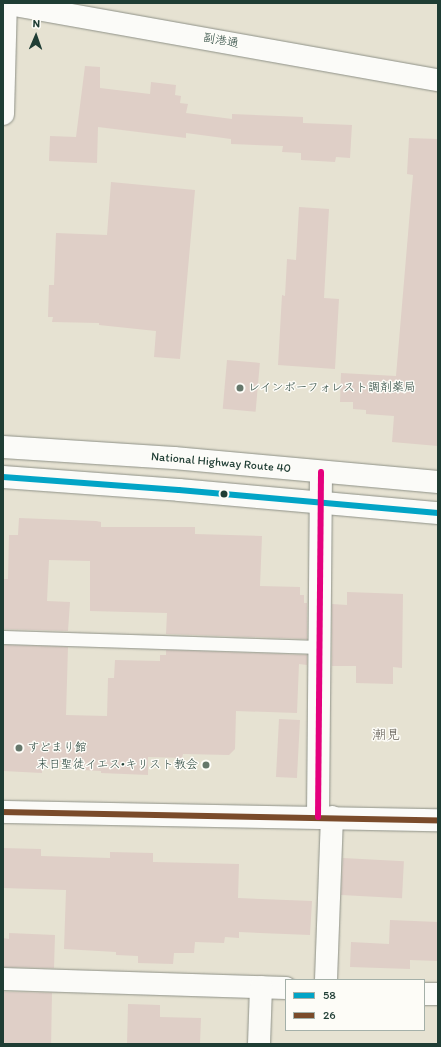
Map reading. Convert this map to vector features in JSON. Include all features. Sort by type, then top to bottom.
[{"type":"main road","name":"副港通","points":[[6,3],[438,80]]},
{"type":"main road","points":[[3,114],[6,3]]},
{"type":"main road","name":"National Highway Route 40","points":[[3,447],[174,458],[438,482]]},
{"type":"main road","points":[[321,472],[321,647],[325,817],[326,979]]},
{"type":"main road","points":[[3,477],[179,490],[320,504],[438,513]]},
{"type":"main road","points":[[3,812],[438,820]]},
{"type":"main road","points":[[3,979],[285,988]]},
{"type":"main road","points":[[259,1044],[261,987]]},
{"type":"main road","points":[[425,994],[438,994]]},
{"type":"lane","points":[[3,637],[321,647]]},
{"type":"building","points":[[85,66],[100,67],[100,88],[150,94],[151,82],[176,85],[175,95],[181,96],[180,103],[188,104],[186,113],[232,119],[232,114],[303,117],[303,123],[352,125],[350,158],[336,157],[335,162],[301,160],[301,153],[282,152],[283,146],[231,144],[231,139],[186,133],[186,138],[98,127],[97,163],[49,161],[50,136],[76,137]]},
{"type":"building","points":[[409,138],[438,139],[438,446],[392,442],[394,416],[366,414],[366,410],[353,409],[353,402],[340,402],[341,373],[396,376],[413,175],[407,174]]},
{"type":"building","points":[[111,182],[195,190],[180,359],[154,357],[156,331],[99,325],[99,323],[52,322],[53,317],[48,317],[49,285],[54,285],[56,233],[107,235]]},
{"type":"building","points":[[299,207],[329,209],[324,298],[339,299],[335,369],[278,365],[282,295],[285,296],[287,259],[296,260]]},
{"type":"building","points":[[227,360],[260,363],[256,412],[223,409]]},
{"type":"building","points":[[19,518],[96,521],[101,522],[101,527],[195,527],[195,534],[262,536],[260,586],[300,587],[300,595],[304,595],[304,603],[307,603],[307,639],[166,634],[167,613],[90,611],[90,561],[49,560],[47,601],[70,602],[68,631],[3,629],[3,579],[8,579],[9,535],[18,535]]},
{"type":"building","points":[[347,592],[403,594],[402,668],[393,667],[393,684],[356,683],[356,666],[332,666],[332,604],[347,605]]},
{"type":"building","points":[[3,645],[68,647],[66,715],[107,716],[108,678],[114,678],[115,660],[160,661],[160,655],[166,655],[166,650],[307,655],[307,665],[299,664],[297,713],[236,711],[235,749],[229,755],[183,754],[182,758],[148,757],[148,775],[101,773],[101,771],[82,770],[82,765],[42,764],[42,773],[3,771]]},
{"type":"building","points":[[279,719],[300,720],[297,778],[276,777]]},
{"type":"building","points":[[3,848],[41,849],[41,856],[110,858],[110,852],[153,853],[153,862],[239,864],[238,898],[312,901],[310,935],[239,932],[239,938],[225,937],[224,943],[195,942],[194,953],[174,953],[173,964],[138,963],[138,956],[116,955],[116,952],[64,949],[66,890],[3,888]]},
{"type":"building","points":[[343,858],[404,861],[402,898],[341,895]]},
{"type":"building","points":[[390,920],[438,922],[438,961],[410,960],[410,969],[350,967],[351,942],[389,944]]},
{"type":"building","points":[[9,933],[55,935],[54,968],[3,967],[3,938],[9,939]]},
{"type":"building","points":[[3,992],[52,993],[51,1044],[3,1044]]},
{"type":"building","points":[[128,1004],[160,1005],[160,1017],[201,1018],[200,1044],[127,1044]]},
{"type":"transit line","points":[[318,817],[321,472]]},
{"type":"transit line","name":"58","points":[[3,477],[179,490],[438,513]]},
{"type":"transit line","name":"26","points":[[3,812],[438,820]]},
{"type":"place","name":"レインボーフォレスト調剤薬局","points":[[240,388]]},
{"type":"place","name":"すどまり館","points":[[19,748]]},
{"type":"place","name":"末日聖徒イエス•キリスト教会","points":[[206,765]]},
{"type":"district","name":"潮見","points":[[386,735]]}]
